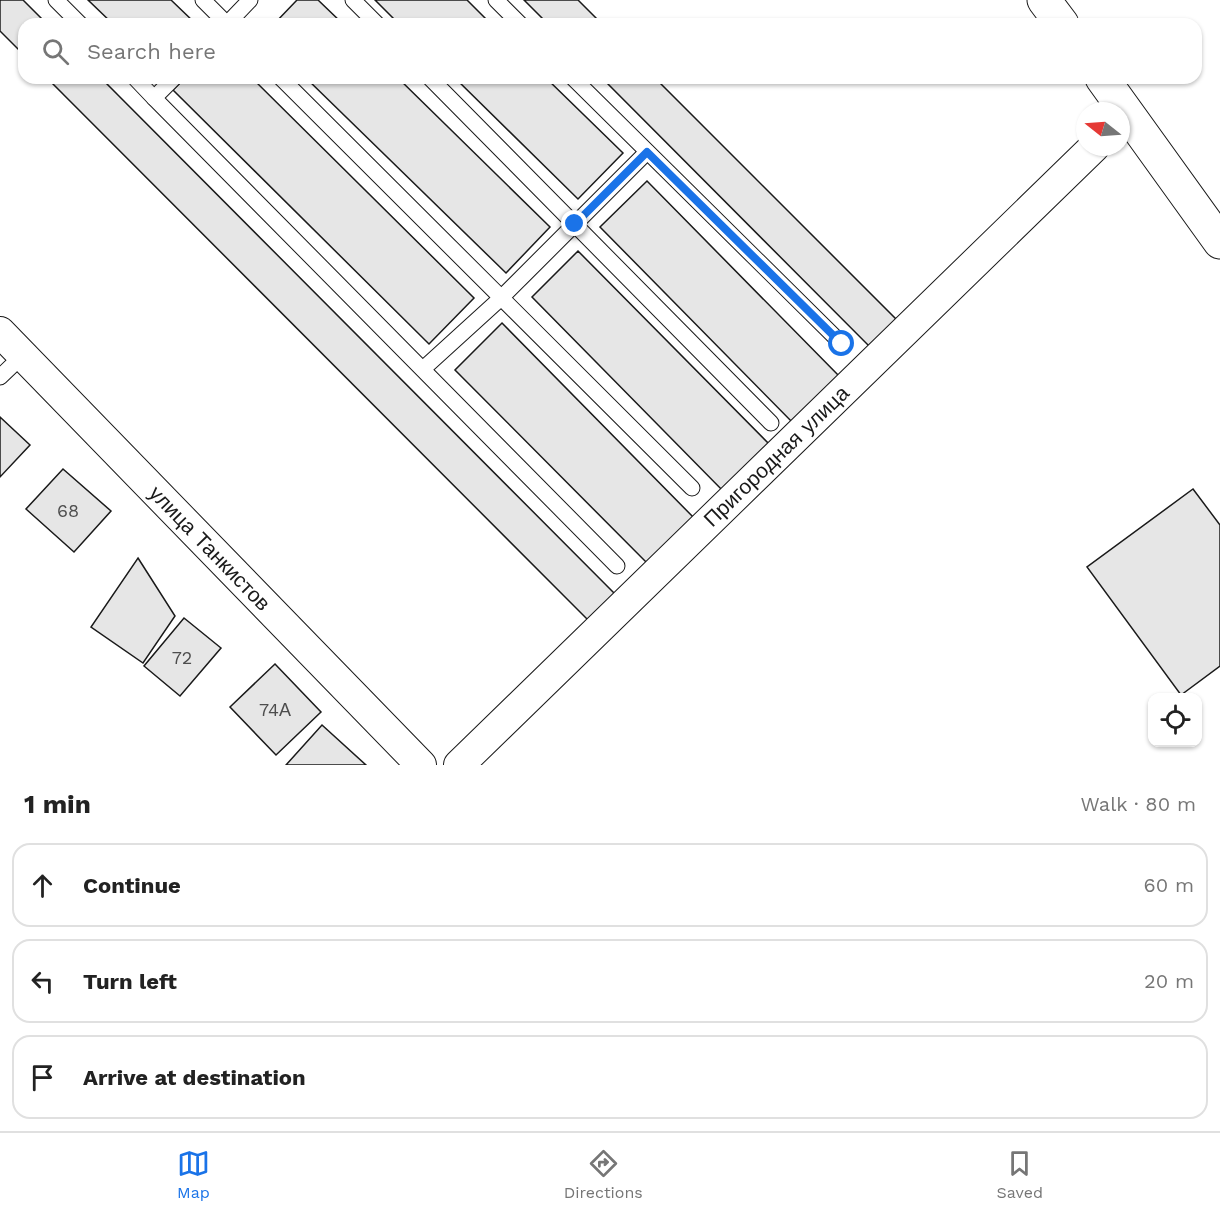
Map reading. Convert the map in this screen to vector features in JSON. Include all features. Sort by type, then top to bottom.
[{"type":"main road","points":[[1044,0],[1058,18]]},
{"type":"main road","points":[[1105,84],[1116,102]]},
{"type":"main road","points":[[1130,125],[1220,242]]},
{"type":"street","name":"Пригородная улица","points":[[459,765],[1085,156]]},
{"type":"street","name":"улица Танкистов","points":[[0,332],[421,765]]},
{"type":"lane","points":[[56,0],[74,18]]},
{"type":"lane","points":[[203,0],[221,18]]},
{"type":"lane","points":[[233,18],[250,0]]},
{"type":"lane","points":[[353,0],[371,18]]},
{"type":"lane","points":[[496,0],[514,18]]},
{"type":"lane","points":[[141,84],[616,566]]},
{"type":"lane","points":[[154,98],[168,84]]},
{"type":"lane","points":[[287,84],[692,488]]},
{"type":"lane","points":[[436,84],[771,423]]},
{"type":"lane","points":[[579,84],[842,344]]},
{"type":"lane","points":[[423,369],[501,298],[647,152]]},
{"type":"lane","points":[[0,377],[23,355]]},
{"type":"building","points":[[0,0],[23,0],[41,18],[18,18],[18,49],[0,31]]},
{"type":"building","points":[[88,0],[171,0],[190,18],[107,18]]},
{"type":"building","points":[[297,0],[318,0],[337,18],[280,18]]},
{"type":"building","points":[[375,0],[467,0],[485,18],[393,18]]},
{"type":"building","points":[[524,0],[578,0],[596,18],[542,18]]},
{"type":"building","points":[[53,84],[107,84],[616,595],[590,622]]},
{"type":"building","points":[[179,84],[258,84],[474,298],[429,344],[173,90]]},
{"type":"building","points":[[312,84],[404,84],[550,227],[506,273]]},
{"type":"building","points":[[461,84],[552,84],[623,153],[578,199]]},
{"type":"building","points":[[608,84],[661,84],[900,323],[873,350]]},
{"type":"building","points":[[647,181],[841,378],[794,424],[600,227]]},
{"type":"building","points":[[578,251],[773,448],[726,494],[532,297]]},
{"type":"building","points":[[502,323],[696,520],[650,566],[455,370]]},
{"type":"building","points":[[0,417],[30,445],[0,477]]},
{"type":"building","points":[[63,469],[111,511],[74,552],[26,509]]},
{"type":"building","points":[[1193,489],[1220,525],[1220,666],[1184,693],[1180,693],[1087,567]]},
{"type":"building","points":[[138,558],[175,616],[143,663],[91,627]]},
{"type":"building","points":[[184,618],[221,648],[180,696],[144,666]]},
{"type":"building","points":[[275,664],[321,712],[276,755],[230,707]]},
{"type":"building","points":[[322,725],[366,765],[286,765]]},
{"type":"route","points":[[575,224],[647,152],[842,344]]}]
